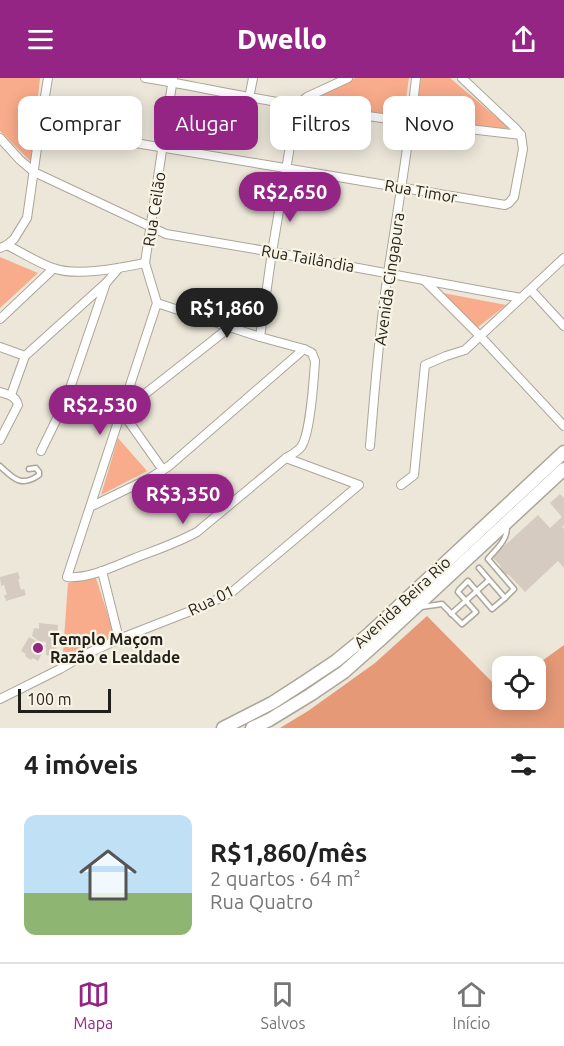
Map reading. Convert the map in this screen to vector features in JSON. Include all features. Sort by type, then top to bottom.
[{"type":"main road","name":"Avenida Beira Rio","points":[[254,728],[344,672],[380,640],[506,517],[564,452]]},
{"type":"main road","name":"Avenida Beira Rio","points":[[223,728],[272,703],[336,661],[564,469]]},
{"type":"street","points":[[45,96],[48,78]]},
{"type":"street","points":[[145,78],[173,80],[241,96]]},
{"type":"street","points":[[249,96],[253,78]]},
{"type":"street","points":[[310,96],[348,78]]},
{"type":"street","name":"Avenida Cingapura","points":[[414,96],[416,78]]},
{"type":"street","points":[[462,78],[521,135]]},
{"type":"street","name":"Rua Ceilão","points":[[171,96],[173,80]]},
{"type":"street","points":[[475,130],[521,135]]},
{"type":"street","name":"Rua Timor","points":[[175,150],[505,205],[514,197],[523,149],[521,135]]},
{"type":"street","points":[[0,138],[34,172],[151,228]]},
{"type":"street","points":[[36,150],[27,218],[14,239],[4,246],[53,269],[73,272],[145,263]]},
{"type":"street","name":"Rua Ceilão","points":[[157,303],[145,263],[163,150]]},
{"type":"street","points":[[260,337],[289,150]]},
{"type":"street","name":"Avenida Cingapura","points":[[370,446],[379,339],[407,150]]},
{"type":"street","name":"Rua Tailândia","points":[[151,228],[166,234],[521,298]]},
{"type":"street","points":[[401,484],[414,475],[426,365],[465,350],[564,258]]},
{"type":"street","points":[[11,395],[25,356],[106,283],[119,268]]},
{"type":"street","points":[[0,319],[53,269]]},
{"type":"street","points":[[423,279],[564,426]]},
{"type":"street","points":[[41,451],[66,400],[106,283]]},
{"type":"street","points":[[531,290],[564,326]]},
{"type":"street","points":[[157,303],[230,327],[312,353],[315,361],[309,413],[304,441],[300,449],[197,532],[183,540],[102,571],[76,578],[67,577],[157,303]]},
{"type":"street","points":[[122,412],[230,327]]},
{"type":"street","points":[[0,347],[25,356]]},
{"type":"street","points":[[90,507],[150,478],[169,466],[304,349]]},
{"type":"street","points":[[0,392],[11,395],[17,400],[18,405],[0,440]]},
{"type":"street","points":[[122,412],[163,470]]},
{"type":"street","name":"Rua 01","points":[[3,694],[60,669],[119,639],[206,605],[232,592],[359,484],[286,458]]},
{"type":"street","points":[[102,571],[119,639]]},
{"type":"lane","points":[[0,466],[16,480],[35,478],[39,475],[36,468],[29,469]]},
{"type":"lane","points":[[415,607],[442,604],[462,624],[476,612],[458,592],[468,581],[492,609],[505,598],[514,589],[488,559],[505,539],[506,517]]},
{"type":"lane","points":[[478,568],[505,598]]},
{"type":"lane","points":[[451,614],[489,580]]},
{"type":"shaded area","points":[[0,78],[40,78],[38,96],[18,96],[18,149],[0,131]]},
{"type":"shaded area","points":[[355,78],[409,78],[406,96],[383,96],[383,115],[371,113],[371,96],[317,96]]},
{"type":"shaded area","points":[[421,78],[450,78],[471,96],[419,96]]},
{"type":"shaded area","points":[[475,99],[508,127],[507,129],[475,126]]},
{"type":"shaded area","points":[[19,150],[32,150],[31,162]]},
{"type":"shaded area","points":[[0,257],[38,273],[0,308]]},
{"type":"shaded area","points":[[443,293],[506,305],[477,328]]},
{"type":"shaded area","points":[[118,438],[147,471],[101,495]]},
{"type":"shaded area","points":[[96,578],[115,637],[62,666],[68,583]]},
{"type":"shaded area","points":[[427,616],[492,682],[492,710],[546,710],[546,658],[564,645],[564,728],[280,728],[375,663]]},
{"type":"building","points":[[560,494],[564,498],[564,525],[562,527],[564,529],[564,568],[558,561],[525,592],[509,575],[502,573],[500,565],[492,557],[538,515],[550,528],[562,517],[550,503]]},
{"type":"building","points":[[18,572],[21,590],[24,589],[26,595],[6,601],[4,595],[7,595],[4,585],[1,586],[0,577]]},
{"type":"building","points":[[39,623],[58,625],[56,656],[46,655],[46,642],[39,641],[32,636],[34,628],[39,629]]},
{"type":"building","points":[[29,637],[46,646],[38,661],[33,658],[31,660],[21,651]]},
{"type":"place","name":"Templo Maçom Razão e Lealdade","points":[[38,648]]}]
